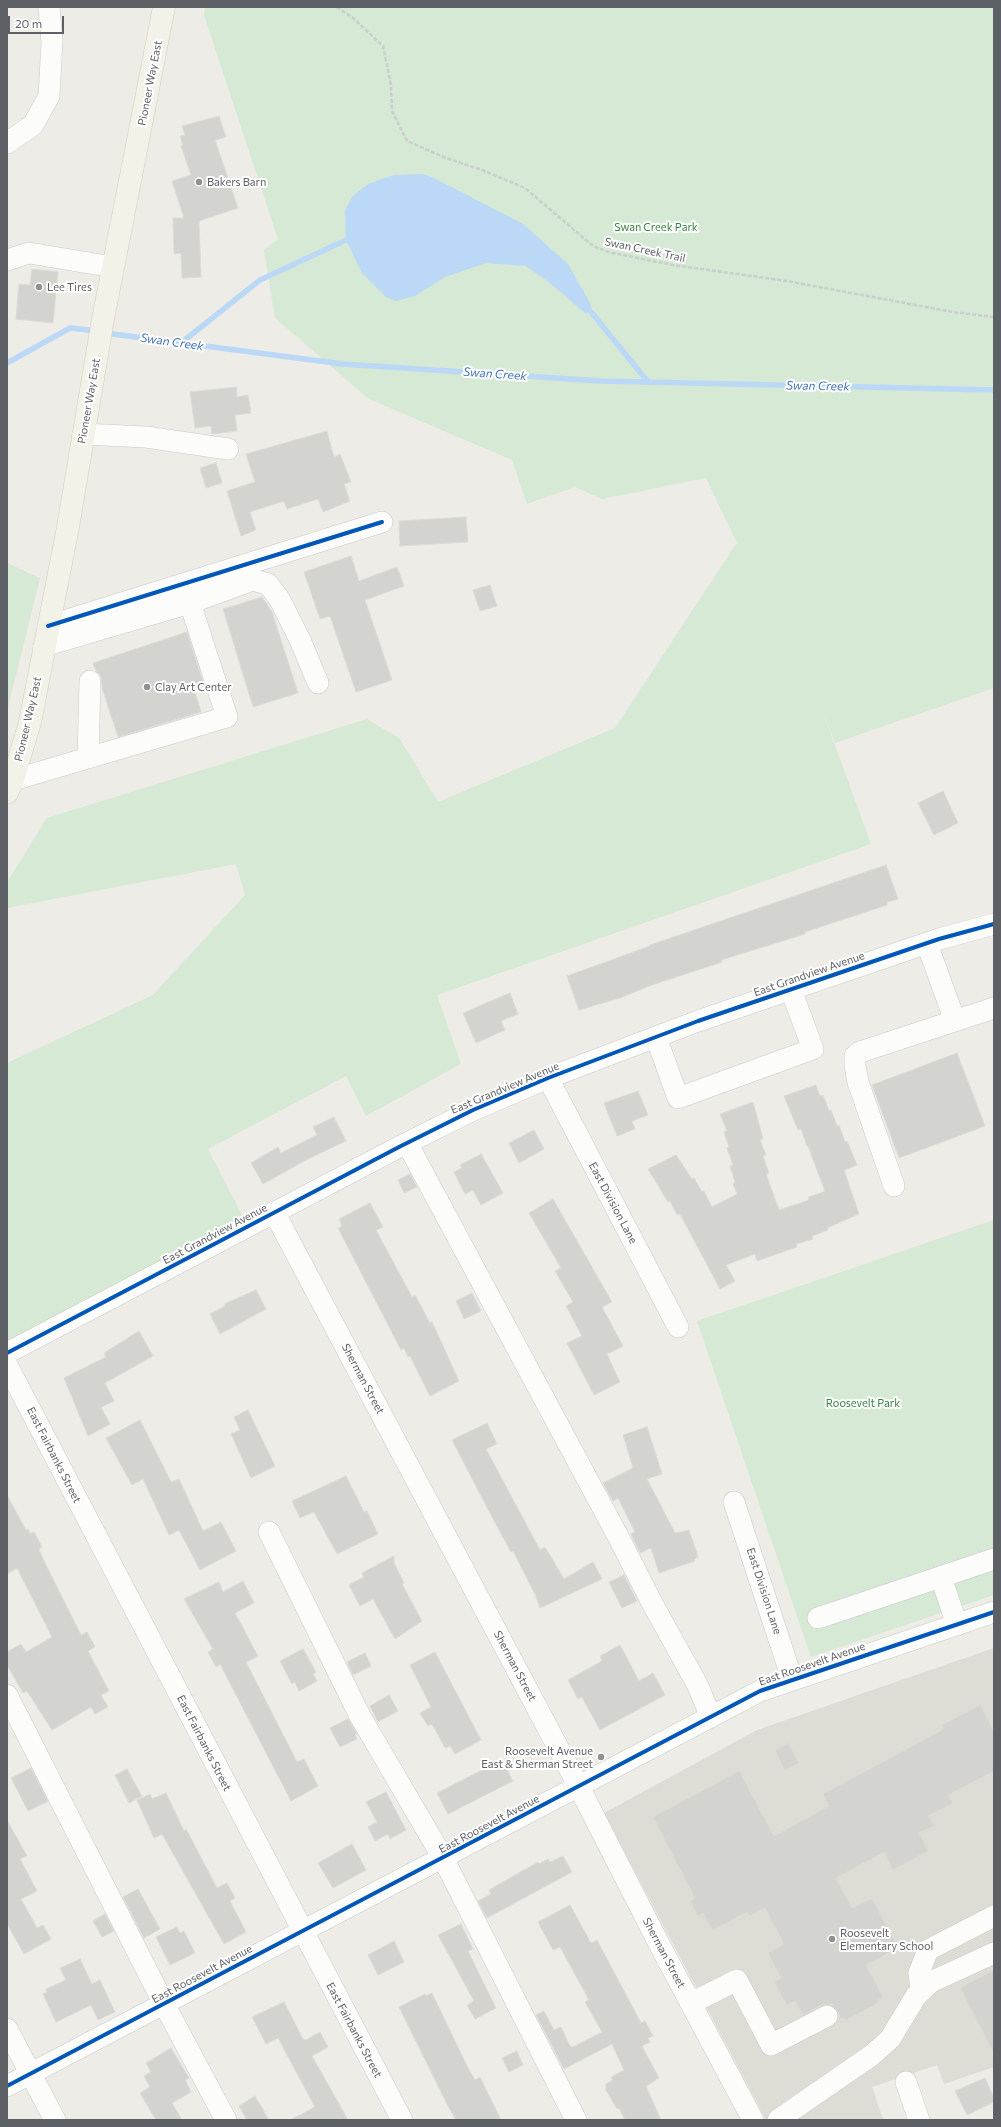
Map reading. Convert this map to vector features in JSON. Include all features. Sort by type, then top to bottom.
[{"type":"main road","name":"Pioneer Way East","points":[[10,786],[30,722],[68,527],[82,434],[103,320],[164,7]]},
{"type":"street","points":[[7,143],[32,125],[49,96],[52,42],[49,7]]},
{"type":"street","points":[[7,260],[29,253],[113,267]]},
{"type":"street","points":[[82,434],[146,437],[228,449]]},
{"type":"street","points":[[46,636],[382,522]]},
{"type":"street","points":[[46,636],[190,603],[253,580],[268,584],[280,600],[301,642],[318,683]]},
{"type":"street","points":[[10,786],[88,758],[227,718],[190,603]]},
{"type":"street","points":[[88,758],[90,681]]},
{"type":"street","name":"East Grandview Avenue","points":[[7,1353],[274,1212],[473,1110],[548,1078],[656,1037],[927,944],[994,924]]},
{"type":"street","points":[[927,944],[954,1021]]},
{"type":"street","points":[[656,1037],[678,1098],[813,1049],[791,990]]},
{"type":"street","points":[[894,1186],[858,1082],[855,1066],[856,1056],[860,1052],[994,1008]]},
{"type":"street","name":"East Division Lane","points":[[548,1078],[678,1328]]},
{"type":"street","points":[[407,1143],[621,1542],[652,1603],[697,1684],[711,1717]]},
{"type":"street","name":"Sherman Street","points":[[274,1212],[579,1787],[690,2003],[753,2120]]},
{"type":"street","name":"East Fairbanks Street","points":[[7,1364],[302,1932],[402,2120]]},
{"type":"street","name":"East Division Lane","points":[[734,1502],[792,1679]]},
{"type":"street","points":[[269,1532],[360,1716],[443,1858],[576,2120]]},
{"type":"street","points":[[818,1618],[994,1560]]},
{"type":"street","points":[[941,1577],[957,1624]]},
{"type":"street","name":"East Roosevelt Avenue","points":[[7,2086],[760,1691],[994,1612]]},
{"type":"street","points":[[7,1695],[164,2004],[226,2120]]},
{"type":"street","points":[[921,1992],[919,1973],[928,1950],[994,1916]]},
{"type":"street","points":[[778,2120],[872,2055],[890,2039],[916,1996],[931,1982],[994,1953]]},
{"type":"street","points":[[690,2003],[737,1980],[771,2045],[827,2016]]},
{"type":"street","points":[[7,2029],[55,2120]]},
{"type":"street","points":[[906,2082],[919,2120]]},
{"type":"shaded area","name":"Roosevelt Elementary School","points":[[994,1648],[994,2067],[944,2084],[937,2065],[872,2087],[883,2119],[881,2120],[766,2120],[604,1813],[757,1730]]},
{"type":"green space","name":"Swan Creek Park","points":[[205,7],[994,7],[994,688],[835,743],[818,699],[871,844],[437,995],[461,1064],[366,1116],[346,1076],[208,1149],[243,1217],[7,1341],[7,1063],[153,995],[245,895],[236,864],[7,908],[7,882],[47,818],[367,719],[400,739],[438,802],[615,728],[737,543],[706,478],[602,499],[575,487],[527,504],[512,460],[369,399],[275,318],[264,250],[278,239],[204,15]]},
{"type":"green space","points":[[7,563],[40,578],[7,711]]},
{"type":"green space","name":"Roosevelt Park","points":[[994,1220],[994,1595],[811,1657],[697,1321]]},
{"type":"water","points":[[423,174],[436,179],[523,224],[568,264],[591,305],[592,313],[585,313],[550,283],[526,266],[486,263],[445,277],[415,296],[396,301],[386,297],[362,273],[346,240],[345,210],[353,196],[368,184],[394,175]]},
{"type":"building","points":[[219,116],[226,137],[215,140],[238,208],[199,221],[201,277],[182,278],[181,253],[174,254],[173,218],[184,218],[172,181],[191,175],[181,146],[183,146],[180,136],[185,135],[182,126]]},
{"type":"building","points":[[32,269],[58,272],[53,323],[16,319],[19,284],[30,285]]},
{"type":"building","points":[[236,387],[237,397],[248,395],[251,413],[235,415],[237,431],[212,434],[211,426],[195,428],[190,392]]},
{"type":"building","points":[[327,431],[334,457],[340,454],[351,482],[344,484],[350,501],[323,512],[318,499],[287,509],[284,501],[250,512],[256,530],[241,536],[227,491],[255,482],[246,454]]},
{"type":"building","points":[[216,463],[222,483],[206,488],[200,468]]},
{"type":"building","points":[[466,517],[468,542],[400,546],[399,521]]},
{"type":"building","points":[[351,556],[359,581],[397,567],[404,586],[365,600],[392,680],[356,692],[330,616],[320,619],[304,572]]},
{"type":"building","points":[[490,585],[497,606],[480,611],[473,590]]},
{"type":"building","points":[[262,597],[272,612],[298,693],[253,707],[223,609]]},
{"type":"building","points":[[187,632],[204,685],[194,689],[201,712],[118,737],[102,688],[101,676],[96,671],[93,663]]},
{"type":"building","points":[[943,791],[958,823],[934,835],[918,803]]},
{"type":"building","points":[[886,865],[898,899],[887,902],[887,905],[805,932],[805,934],[721,960],[722,962],[649,986],[620,998],[579,1010],[567,976],[650,945]]},
{"type":"building","points":[[510,993],[518,1014],[501,1021],[505,1030],[476,1043],[463,1013]]},
{"type":"building","points":[[957,1053],[985,1126],[899,1158],[872,1085]]},
{"type":"building","points":[[816,1085],[820,1096],[823,1095],[829,1111],[831,1110],[837,1126],[839,1125],[845,1142],[847,1141],[857,1165],[844,1170],[859,1214],[827,1228],[828,1230],[812,1236],[813,1239],[796,1244],[797,1247],[757,1261],[755,1254],[726,1265],[735,1281],[720,1289],[680,1214],[677,1215],[670,1201],[668,1202],[648,1169],[676,1155],[692,1179],[694,1178],[702,1192],[704,1191],[712,1207],[737,1194],[733,1183],[735,1182],[730,1166],[733,1165],[727,1148],[729,1147],[724,1132],[727,1131],[720,1114],[753,1102],[763,1139],[760,1140],[766,1155],[763,1156],[769,1173],[766,1174],[779,1210],[809,1200],[808,1197],[824,1192],[824,1189],[801,1129],[798,1130],[784,1096]]},
{"type":"building","points":[[638,1091],[648,1115],[632,1121],[635,1129],[617,1136],[604,1103]]},
{"type":"building","points":[[334,1117],[346,1141],[306,1160],[263,1184],[251,1163],[278,1147],[281,1153],[317,1135],[313,1127]]},
{"type":"building","points":[[534,1130],[544,1149],[519,1163],[509,1143]]},
{"type":"building","points":[[481,1154],[503,1193],[481,1205],[473,1190],[465,1194],[454,1172],[462,1168],[460,1165]]},
{"type":"building","points":[[410,1174],[417,1187],[404,1193],[398,1180]]},
{"type":"building","points":[[553,1199],[612,1302],[602,1307],[623,1346],[607,1354],[620,1382],[594,1395],[567,1343],[582,1336],[566,1306],[573,1302],[555,1271],[561,1268],[529,1213]]},
{"type":"building","points":[[370,1203],[383,1227],[376,1230],[412,1297],[415,1295],[430,1323],[432,1322],[459,1381],[430,1396],[410,1356],[408,1357],[404,1348],[401,1350],[338,1228],[342,1226],[339,1219]]},
{"type":"building","points":[[256,1290],[266,1309],[220,1334],[210,1314],[225,1306],[224,1304]]},
{"type":"building","points":[[472,1293],[481,1311],[464,1319],[456,1301]]},
{"type":"building","points":[[139,1331],[153,1356],[105,1383],[114,1401],[101,1407],[110,1424],[88,1436],[64,1378],[106,1357],[104,1353]]},
{"type":"building","points":[[248,1410],[275,1466],[251,1478],[231,1434],[240,1430],[234,1417]]},
{"type":"building","points":[[140,1420],[171,1482],[179,1479],[203,1531],[221,1522],[236,1551],[200,1570],[179,1530],[169,1535],[143,1479],[132,1485],[106,1438]]},
{"type":"building","points":[[487,1423],[497,1444],[486,1449],[540,1550],[545,1547],[564,1579],[593,1562],[602,1579],[540,1608],[535,1594],[513,1551],[511,1552],[452,1440]]},
{"type":"building","points":[[647,1427],[662,1474],[647,1479],[675,1533],[689,1530],[698,1557],[694,1559],[695,1561],[659,1573],[651,1548],[640,1553],[631,1534],[635,1532],[618,1498],[613,1501],[603,1483],[633,1468],[623,1435]]},
{"type":"building","points":[[346,1476],[364,1512],[367,1511],[378,1534],[337,1554],[314,1512],[300,1518],[292,1501]]},
{"type":"building","points":[[7,1495],[26,1530],[28,1529],[30,1534],[34,1532],[42,1547],[39,1549],[43,1559],[81,1635],[87,1632],[95,1647],[88,1651],[109,1691],[101,1695],[108,1707],[95,1714],[91,1707],[52,1730],[27,1691],[23,1693],[7,1665],[7,1652],[21,1644],[26,1652],[52,1637],[17,1568],[7,1574]]},
{"type":"building","points":[[394,1556],[394,1563],[404,1583],[402,1584],[422,1621],[395,1639],[373,1599],[360,1606],[349,1585],[364,1577],[362,1573]]},
{"type":"building","points":[[624,1575],[637,1601],[622,1608],[609,1582]]},
{"type":"building","points":[[243,1581],[254,1603],[235,1613],[258,1656],[246,1662],[297,1762],[304,1759],[318,1786],[291,1801],[220,1664],[216,1667],[208,1652],[213,1649],[184,1599],[219,1582],[223,1592]]},
{"type":"building","points":[[620,1645],[639,1681],[653,1673],[665,1695],[600,1730],[582,1697],[578,1699],[568,1680],[602,1661],[600,1656]]},
{"type":"building","points":[[303,1649],[316,1672],[313,1674],[317,1681],[299,1691],[295,1682],[292,1684],[280,1661]]},
{"type":"building","points":[[435,1652],[481,1740],[455,1754],[450,1746],[445,1748],[432,1724],[428,1726],[420,1713],[431,1707],[410,1665]]},
{"type":"building","points":[[365,1653],[371,1666],[353,1675],[347,1662]]},
{"type":"building","points":[[389,1695],[398,1711],[378,1722],[370,1706]]},
{"type":"building","points":[[980,1705],[994,1731],[994,1771],[948,1795],[953,1803],[928,1816],[934,1826],[919,1833],[928,1851],[893,1870],[884,1852],[836,1878],[852,1908],[872,1898],[898,1948],[866,1965],[883,1997],[877,2001],[878,2003],[846,2020],[844,2018],[841,2019],[833,2004],[821,2005],[803,2015],[795,2001],[787,2005],[774,1982],[781,1978],[768,1953],[784,1944],[765,1908],[750,1916],[747,1912],[713,1930],[703,1913],[698,1916],[690,1901],[695,1898],[653,1817],[739,1771],[774,1836],[829,1806],[823,1794],[944,1729],[942,1725]]},
{"type":"building","points":[[348,1719],[357,1734],[355,1735],[357,1739],[340,1747],[330,1728]]},
{"type":"building","points":[[788,1743],[799,1763],[785,1770],[775,1751]]},
{"type":"building","points":[[502,1760],[513,1781],[448,1814],[437,1793]]},
{"type":"building","points":[[31,1768],[48,1801],[28,1811],[11,1778]]},
{"type":"building","points":[[127,1769],[142,1796],[129,1803],[115,1775]]},
{"type":"building","points":[[386,1792],[406,1830],[390,1839],[388,1834],[375,1841],[368,1827],[377,1822],[366,1802]]},
{"type":"building","points":[[166,1793],[184,1831],[186,1829],[217,1888],[227,1883],[235,1898],[230,1901],[246,1932],[224,1944],[162,1834],[154,1838],[137,1800],[150,1794],[152,1799]]},
{"type":"building","points":[[7,1820],[27,1856],[20,1859],[37,1891],[21,1899],[37,1928],[43,1925],[51,1939],[24,1954],[7,1924]]},
{"type":"building","points":[[352,1844],[366,1870],[333,1888],[318,1863]]},
{"type":"building","points":[[563,1856],[572,1872],[487,1918],[478,1901],[491,1894],[489,1890],[538,1862],[539,1864],[548,1859],[550,1862]]},
{"type":"building","points":[[138,1889],[160,1929],[144,1938],[123,1897]]},
{"type":"building","points":[[570,1905],[591,1943],[597,1940],[641,2023],[645,2021],[653,2036],[648,2038],[650,2042],[642,2046],[659,2078],[646,2086],[661,2120],[625,2120],[619,2108],[617,2109],[606,2090],[606,2084],[613,2080],[611,2077],[624,2070],[612,2044],[564,2069],[536,2015],[544,2011],[554,2030],[561,2027],[570,2046],[573,2047],[602,2032],[585,2002],[589,2000],[560,1947],[553,1950],[538,1922]]},
{"type":"building","points":[[105,1914],[114,1931],[102,1937],[93,1921]]},
{"type":"building","points":[[461,1924],[473,1949],[468,1951],[496,2008],[475,2019],[467,2005],[474,2001],[438,1935]]},
{"type":"building","points":[[177,1927],[180,1933],[184,1931],[195,1953],[170,1965],[156,1937]]},
{"type":"building","points":[[394,1941],[404,1962],[378,1975],[368,1955]]},
{"type":"building","points":[[80,1959],[92,1984],[100,1980],[115,2012],[98,2020],[91,2005],[56,2022],[43,1994],[47,1992],[46,1989],[66,1980],[60,1968]]},
{"type":"building","points":[[994,1970],[994,2053],[960,1988]]},
{"type":"building","points":[[432,1993],[468,2068],[475,2080],[480,2077],[501,2120],[456,2120],[448,2106],[399,2007],[425,1994],[426,1996]]},
{"type":"building","points":[[284,2002],[303,2039],[306,2040],[320,2032],[328,2047],[312,2056],[348,2120],[290,2120],[315,2107],[278,2038],[266,2044],[252,2017]]},
{"type":"building","points":[[171,2048],[189,2078],[185,2080],[191,2092],[172,2103],[182,2120],[156,2120],[140,2093],[150,2087],[144,2076],[151,2072],[146,2063]]},
{"type":"building","points":[[517,2051],[523,2065],[509,2072],[502,2058]]},
{"type":"building","points":[[985,2078],[994,2098],[994,2102],[967,2115],[955,2091]]},
{"type":"building","points":[[255,2096],[269,2120],[247,2120],[239,2106]]},
{"type":"waterway","points":[[181,343],[260,280],[346,240]]},
{"type":"waterway","points":[[592,313],[648,382]]},
{"type":"waterway","name":"Swan Creek","points":[[7,363],[70,328],[97,331]]},
{"type":"waterway","name":"Swan Creek","points":[[105,333],[343,364],[601,381],[994,390]]},
{"type":"cycle path","points":[[48,626],[382,522]]},
{"type":"cycle path","points":[[7,1353],[399,1147],[473,1110],[548,1078],[698,1021],[939,939],[994,924]]},
{"type":"cycle path","points":[[7,2086],[760,1691],[994,1612]]},
{"type":"place","name":"Bakers Barn","points":[[199,182]]},
{"type":"place","name":"Lee Tires","points":[[39,287]]},
{"type":"place","name":"Clay Art Center","points":[[147,687]]},
{"type":"place","name":"Roosevelt Avenue East & Sherman Street","points":[[601,1757]]},
{"type":"place","name":"Roosevelt Elementary School","points":[[832,1939]]}]
